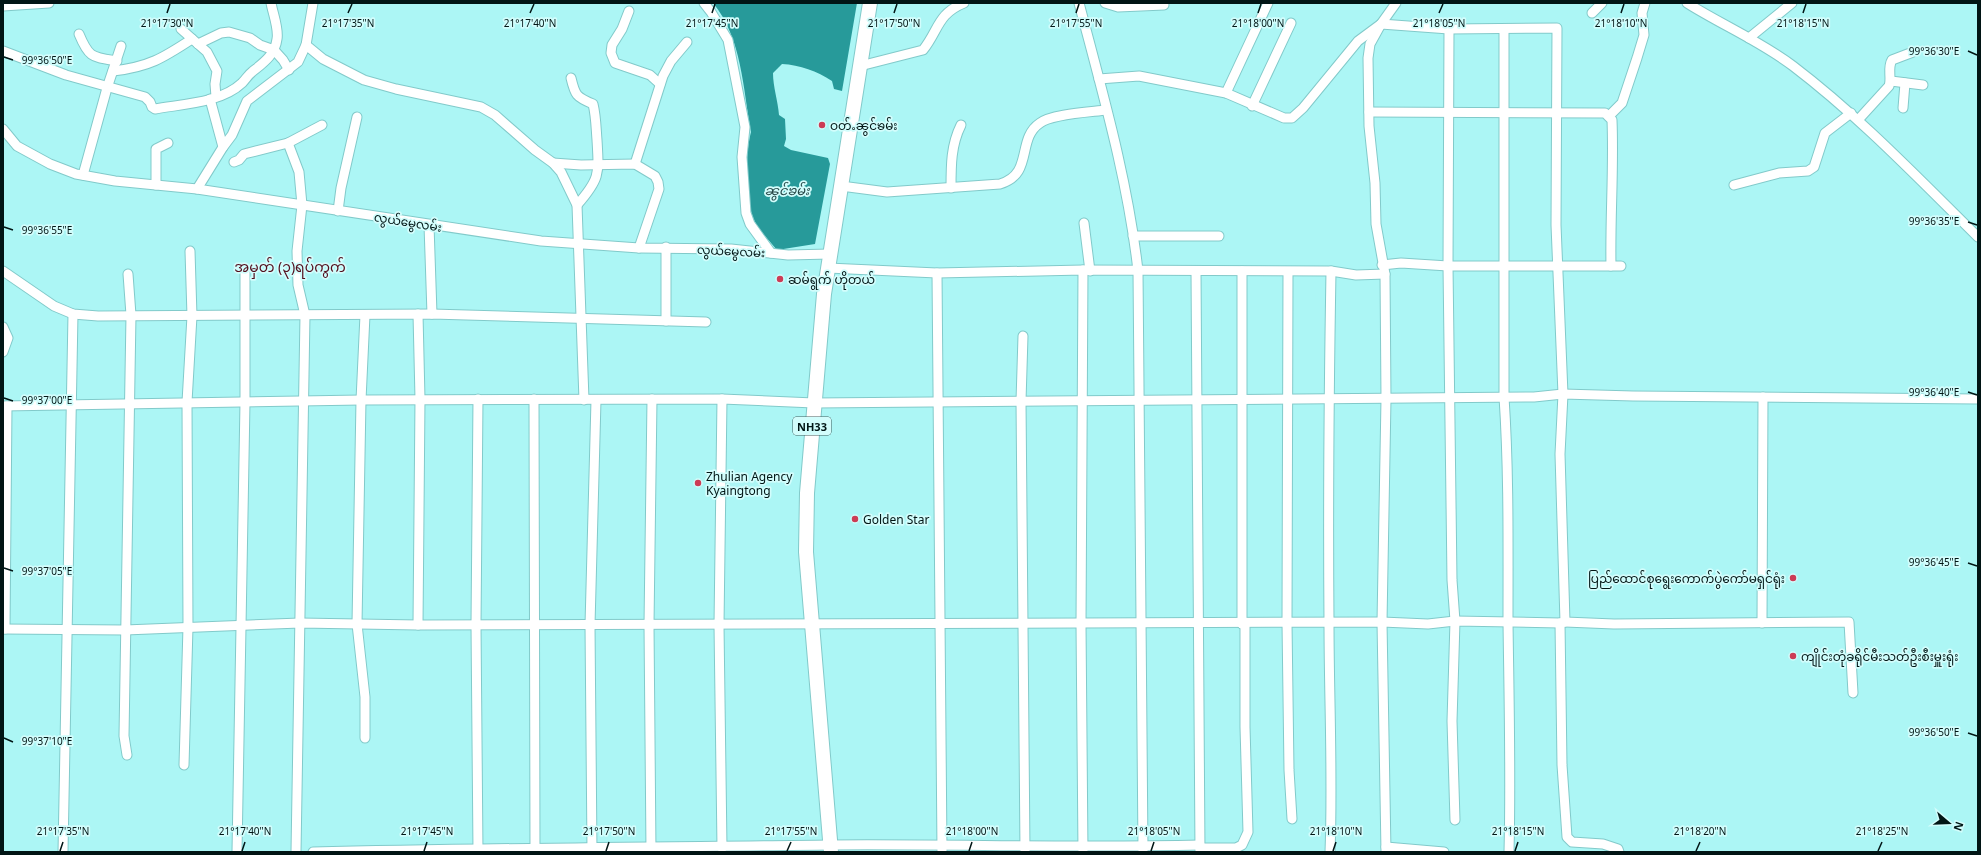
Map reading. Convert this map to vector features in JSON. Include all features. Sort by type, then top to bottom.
[{"type":"highway","name":"NH33","points":[[831,849],[806,552],[807,493],[814,403],[829,261],[870,3]]},
{"type":"street","points":[[3,6],[49,3]]},
{"type":"street","points":[[3,51],[66,75],[107,88],[145,97],[155,109],[190,104],[213,98],[242,83],[248,74],[268,59],[274,50],[278,38],[271,3]]},
{"type":"street","points":[[197,189],[232,135],[247,101],[298,62],[306,45],[314,3]]},
{"type":"street","points":[[704,3],[728,40],[746,127],[742,162],[746,213],[750,224],[771,253]]},
{"type":"street","points":[[860,66],[923,50],[942,18],[952,8],[964,3]]},
{"type":"street","points":[[1079,3],[1117,153],[1133,236],[1138,271],[1143,849]]},
{"type":"street","points":[[1105,3],[1118,6],[1164,5]]},
{"type":"street","points":[[1226,93],[1268,3]]},
{"type":"street","points":[[1396,3],[1381,24],[1370,44],[1369,51],[1369,112],[1375,183],[1376,224],[1384,269],[1386,399],[1382,622],[1386,850],[1444,852]]},
{"type":"street","points":[[1592,13],[1602,3]]},
{"type":"street","points":[[1610,116],[1622,103],[1638,58],[1644,35],[1642,13],[1645,3]]},
{"type":"street","points":[[1687,3],[1749,38],[1793,66],[1851,113],[1978,236]]},
{"type":"street","points":[[1749,38],[1792,3]]},
{"type":"street","points":[[629,11],[622,29],[612,45],[611,53],[615,63],[650,75],[660,84]]},
{"type":"street","points":[[1252,106],[1291,23]]},
{"type":"street","points":[[1099,79],[1139,76],[1226,93],[1252,106],[1284,118],[1292,118],[1303,108],[1358,41],[1381,24],[1449,29],[1557,28],[1557,265],[1563,394],[1560,454],[1562,623],[1561,745],[1567,838],[1572,842],[1611,846],[1618,849],[1619,852]]},
{"type":"street","points":[[181,29],[207,52],[217,71],[213,98],[223,147]]},
{"type":"street","points":[[1449,29],[1448,266],[1455,621],[1452,721],[1455,820]]},
{"type":"street","points":[[1504,29],[1504,397],[1507,456],[1511,768],[1509,852]]},
{"type":"street","points":[[113,71],[135,69],[154,62],[195,41],[229,32],[250,38],[260,45],[274,50],[289,70]]},
{"type":"street","points":[[79,34],[86,51],[92,56],[117,61]]},
{"type":"street","points":[[635,164],[660,84],[671,61],[687,42]]},
{"type":"street","points":[[306,45],[323,59],[364,80],[396,89],[481,107],[495,115],[534,150],[553,163],[561,172],[577,205],[580,244],[580,318],[584,400]]},
{"type":"street","points":[[83,175],[107,88],[121,46]]},
{"type":"street","points":[[1858,120],[1885,91],[1891,81],[1890,64],[1892,60],[1913,52]]},
{"type":"street","points":[[571,78],[574,91],[579,98],[593,104],[596,118],[599,164],[598,174],[592,188],[577,205]]},
{"type":"street","points":[[1891,81],[1923,85]]},
{"type":"street","points":[[1903,108],[1904,83]]},
{"type":"street","points":[[841,186],[887,192],[1000,184],[1009,181],[1016,175],[1021,167],[1029,138],[1039,123],[1050,118],[1106,110]]},
{"type":"street","points":[[1369,112],[1557,112],[1605,113],[1610,116],[1612,120],[1613,140],[1610,219],[1611,266]]},
{"type":"street","points":[[1734,185],[1779,173],[1808,171],[1814,167],[1825,133],[1851,113]]},
{"type":"street","points":[[338,211],[341,188],[357,117]]},
{"type":"street","points":[[234,162],[244,154],[288,143],[322,124]]},
{"type":"street","points":[[951,188],[951,159],[956,137],[961,124]]},
{"type":"street","name":"လွယ်မွေလမ်း","points":[[3,128],[17,146],[50,164],[83,175],[197,189],[541,241],[639,248],[666,247],[771,253],[937,273],[1086,270],[1331,271],[1356,275],[1384,269],[1401,263],[1448,266],[1621,266]]},
{"type":"street","points":[[156,184],[156,149],[168,143]]},
{"type":"street","points":[[288,143],[299,172],[302,205],[297,252],[298,285],[306,315],[303,402],[296,852]]},
{"type":"street","points":[[553,163],[635,164],[650,173],[658,182],[656,198],[639,248]]},
{"type":"street","points":[[1083,848],[1081,624],[1082,401],[1086,270],[1084,223]]},
{"type":"street","points":[[429,225],[432,314]]},
{"type":"street","points":[[1133,236],[1219,236]]},
{"type":"street","points":[[666,247],[666,321]]},
{"type":"street","points":[[184,765],[188,627],[188,402],[192,316],[190,251]]},
{"type":"street","points":[[237,852],[242,625],[246,315],[245,270]]},
{"type":"street","points":[[3,271],[54,306],[73,314],[98,316],[432,314],[706,322]]},
{"type":"street","points":[[1196,271],[1200,848]]},
{"type":"street","points":[[313,852],[651,850],[722,848],[1143,849],[1236,848],[1242,845],[1248,832],[1243,624],[1242,271]]},
{"type":"street","points":[[1330,852],[1332,778],[1328,623],[1331,271]]},
{"type":"street","points":[[1288,272],[1289,770],[1292,819]]},
{"type":"street","points":[[937,273],[942,849]]},
{"type":"street","points":[[127,754],[124,736],[131,315],[128,274]]},
{"type":"street","points":[[63,852],[73,314]]},
{"type":"street","points":[[418,314],[420,400],[418,625]]},
{"type":"street","points":[[365,315],[361,400],[357,624],[365,697],[365,738]]},
{"type":"street","points":[[3,327],[8,338],[3,352]]},
{"type":"street","points":[[1023,336],[1021,401],[1025,849]]},
{"type":"street","points":[[1853,693],[1849,622],[1614,624],[1455,621],[1428,624],[1382,622],[1243,624],[812,625],[418,625],[300,623],[125,630],[4,629],[5,406],[188,402],[478,399],[722,399],[814,403],[1386,399],[1534,397],[1563,394],[1978,399]]},
{"type":"street","points":[[1762,623],[1763,397]]},
{"type":"street","points":[[478,399],[476,625],[478,850]]},
{"type":"street","points":[[534,399],[535,850]]},
{"type":"street","points":[[651,850],[649,625],[652,399]]},
{"type":"street","points":[[722,399],[719,625],[722,848]]},
{"type":"street","points":[[592,850],[590,625],[596,400]]},
{"type":"water","name":"ၼွင်ၶမ်း","points":[[713,3],[857,3],[842,91],[834,89],[832,81],[826,77],[802,67],[782,64],[773,73],[779,115],[785,119],[786,139],[784,146],[791,150],[828,158],[830,164],[815,244],[777,250],[754,220],[749,200],[747,176],[751,132],[740,64],[730,32],[723,17]]},
{"type":"place","name":"ဝတ်ႉၼွင်ၶမ်း","points":[[822,125]]},
{"type":"place","name":"ဆမ်ရွက် ဟိုတယ်","points":[[780,279]]},
{"type":"place","name":"Zhulian Agency Kyaingtong","points":[[698,483]]},
{"type":"place","name":"Golden Star","points":[[855,519]]},
{"type":"place","name":"ပြည်ထောင်စုရွေးကောက်ပွဲကော်မရှင်ရုံး","points":[[1793,578]]},
{"type":"place","name":"ကျိုင်းတုံခရိုင်မီးသတ်ဦးစီးမှူးရုံး","points":[[1793,656]]},
{"type":"district","name":"အမှတ် (၃)ရပ်ကွက်","points":[[290,266]]}]
